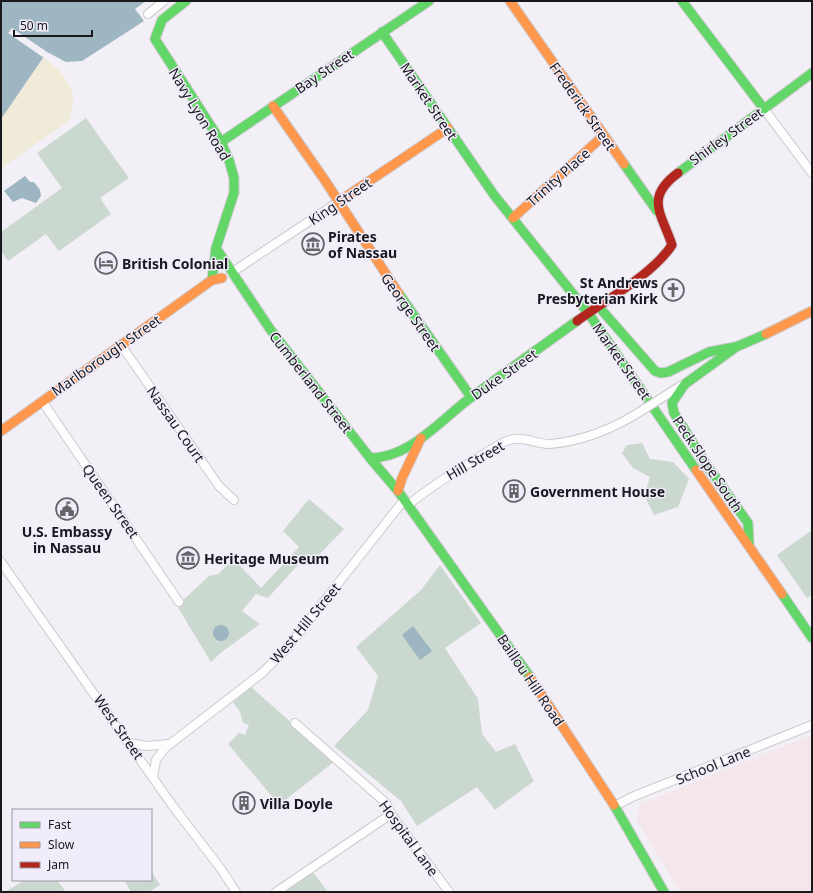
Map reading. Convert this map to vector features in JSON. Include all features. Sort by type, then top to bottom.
[{"type":"main road","name":"Navy Lyon Road","points":[[186,1],[161,20],[157,27],[155,39],[221,142],[229,160],[234,178],[234,192],[216,248],[212,280]]},
{"type":"main road","name":"Frederick Street","points":[[510,1],[603,136],[657,211],[671,240],[671,248],[646,272],[599,307]]},
{"type":"main road","points":[[682,1],[764,108]]},
{"type":"main road","name":"Bay Street","points":[[221,142],[424,2]]},
{"type":"main road","name":"Market Street","points":[[382,32],[494,195],[589,314],[749,544],[812,638]]},
{"type":"main road","name":"Shirley Street","points":[[657,211],[658,192],[666,182],[812,73]]},
{"type":"main road","name":"George Street","points":[[273,106],[378,264],[471,397]]},
{"type":"main road","name":"King Street","points":[[338,202],[448,128]]},
{"type":"main road","name":"Trinity Place","points":[[513,218],[603,136]]},
{"type":"main road","name":"Cumberland Street","points":[[216,248],[239,286],[282,346],[386,477]]},
{"type":"main road","points":[[212,280],[226,278],[239,286]]},
{"type":"main road","name":"Marlborough Street","points":[[1,431],[212,280]]},
{"type":"main road","points":[[599,307],[655,371],[662,373],[668,372],[707,352],[722,348],[736,348],[783,327],[812,311]]},
{"type":"main road","name":"Duke Street","points":[[370,458],[383,458],[391,456],[421,438],[471,397],[599,307]]},
{"type":"main road","name":"Peck Slope South","points":[[736,348],[685,384],[674,397],[672,408],[706,464],[748,523],[749,544]]},
{"type":"main road","name":"Duke Street","points":[[398,491],[402,478],[421,438]]},
{"type":"main road","name":"Baillou Hill Road","points":[[386,477],[398,491],[511,648],[615,806],[664,892]]},
{"type":"street","points":[[148,14],[164,1]]},
{"type":"street","points":[[764,108],[812,173]]},
{"type":"street","name":"King Street","points":[[231,273],[338,202]]},
{"type":"street","name":"Nassau Court","points":[[121,345],[220,486],[234,500]]},
{"type":"street","name":"Hill Street","points":[[406,503],[501,444],[514,439],[534,440],[548,444],[595,435],[619,425],[685,384]]},
{"type":"street","name":"Queen Street","points":[[42,401],[179,602]]},
{"type":"street","name":"West Hill Street","points":[[153,777],[156,760],[163,750],[262,672],[287,648],[406,503]]},
{"type":"street","name":"West Street","points":[[1,562],[153,777],[222,869],[236,892]]},
{"type":"street","name":"Hospital Lane","points":[[295,723],[386,803],[391,814],[449,892]]},
{"type":"street","name":"School Lane","points":[[615,806],[639,794],[812,724]]},
{"type":"street","points":[[130,743],[146,746],[170,744]]},
{"type":"street","points":[[276,892],[391,814]]},
{"type":"shaded area","points":[[86,118],[129,178],[100,198],[111,214],[59,251],[46,234],[8,261],[1,251],[1,232],[62,188],[37,153]]},
{"type":"shaded area","points":[[642,443],[650,459],[673,462],[689,479],[678,507],[654,515],[644,495],[650,477],[633,468],[622,453],[627,445]]},
{"type":"shaded area","points":[[309,499],[344,529],[312,562],[305,557],[268,598],[256,594],[242,611],[260,624],[223,651],[211,662],[177,606],[209,576],[218,574],[234,559],[261,588],[299,547],[283,531]]},
{"type":"shaded area","points":[[812,530],[812,595],[807,598],[777,555]]},
{"type":"shaded area","points":[[440,565],[481,623],[445,648],[478,699],[482,734],[496,752],[515,744],[534,781],[495,810],[477,787],[417,826],[401,801],[334,746],[368,710],[378,676],[356,647],[421,590]]},
{"type":"shaded area","points":[[251,687],[335,761],[279,805],[228,744],[239,733],[245,735],[249,725],[243,723],[240,712],[233,702]]},
{"type":"shaded area","points":[[812,735],[812,892],[680,892],[636,819],[640,804]]},
{"type":"shaded area","points":[[312,871],[328,892],[280,892]]},
{"type":"shaded area","points":[[152,873],[160,885],[149,892],[131,892],[125,881],[152,881]]},
{"type":"shaded area","points":[[23,881],[58,881],[66,892],[5,892]]},
{"type":"sand","points":[[36,52],[54,65],[67,80],[73,99],[69,121],[1,168],[1,110]]},
{"type":"water","points":[[1,1],[146,1],[135,9],[144,21],[82,61],[66,62],[47,52],[1,119]]},
{"type":"water","points":[[25,176],[30,182],[34,182],[40,190],[41,196],[36,203],[22,198],[13,202],[4,191]]},
{"type":"water","points":[[218,625],[224,625],[229,630],[227,639],[224,641],[218,641],[213,636],[213,630]]},
{"type":"water","points":[[413,626],[432,651],[420,660],[402,635]]},
{"type":"pier","points":[[12,28],[47,52],[44,58],[8,33]]},
{"type":"traffic: fast","points":[[186,1],[162,20],[155,39],[221,142]]},
{"type":"traffic: fast","points":[[212,280],[216,248],[234,193],[234,178],[229,160],[221,142],[429,1]]},
{"type":"traffic: fast","points":[[682,1],[764,109]]},
{"type":"traffic: fast","points":[[382,32],[494,195],[589,314],[696,470]]},
{"type":"traffic: fast","points":[[678,173],[812,73]]},
{"type":"traffic: fast","points":[[624,164],[657,211]]},
{"type":"traffic: fast","points":[[216,248],[270,329],[370,458],[385,456],[412,444],[473,396],[577,321]]},
{"type":"traffic: fast","points":[[399,294],[471,397]]},
{"type":"traffic: fast","points":[[599,307],[655,371],[661,373],[668,372],[709,352],[735,347]]},
{"type":"traffic: fast","points":[[749,544],[748,523],[706,464],[674,413],[672,403],[685,384],[736,347],[766,334]]},
{"type":"traffic: fast","points":[[370,458],[398,491],[530,677]]},
{"type":"traffic: fast","points":[[782,594],[812,638]]},
{"type":"traffic: fast","points":[[614,805],[664,892]]},
{"type":"traffic: slow","points":[[510,1],[624,164]]},
{"type":"traffic: slow","points":[[273,106],[324,179],[399,294]]},
{"type":"traffic: slow","points":[[338,202],[448,128]]},
{"type":"traffic: slow","points":[[513,218],[603,136]]},
{"type":"traffic: slow","points":[[1,431],[212,280],[222,278]]},
{"type":"traffic: slow","points":[[766,334],[812,311]]},
{"type":"traffic: slow","points":[[398,491],[402,478],[421,438]]},
{"type":"traffic: slow","points":[[696,470],[782,594]]},
{"type":"traffic: slow","points":[[530,677],[614,805]]},
{"type":"traffic: jam","points":[[577,321],[641,276],[664,256],[672,245],[658,207],[661,190],[678,173]]},
{"type":"place","name":"Pirates of Nassau","points":[[313,244]]},
{"type":"place","name":"British Colonial","points":[[106,263]]},
{"type":"place","name":"St Andrews Presbyterian Kirk","points":[[673,290]]},
{"type":"place","name":"Government House","points":[[514,491]]},
{"type":"place","name":"U.S. Embassy in Nassau","points":[[67,509]]},
{"type":"place","name":"Heritage Museum","points":[[188,558]]},
{"type":"place","name":"Villa Doyle","points":[[244,803]]}]
